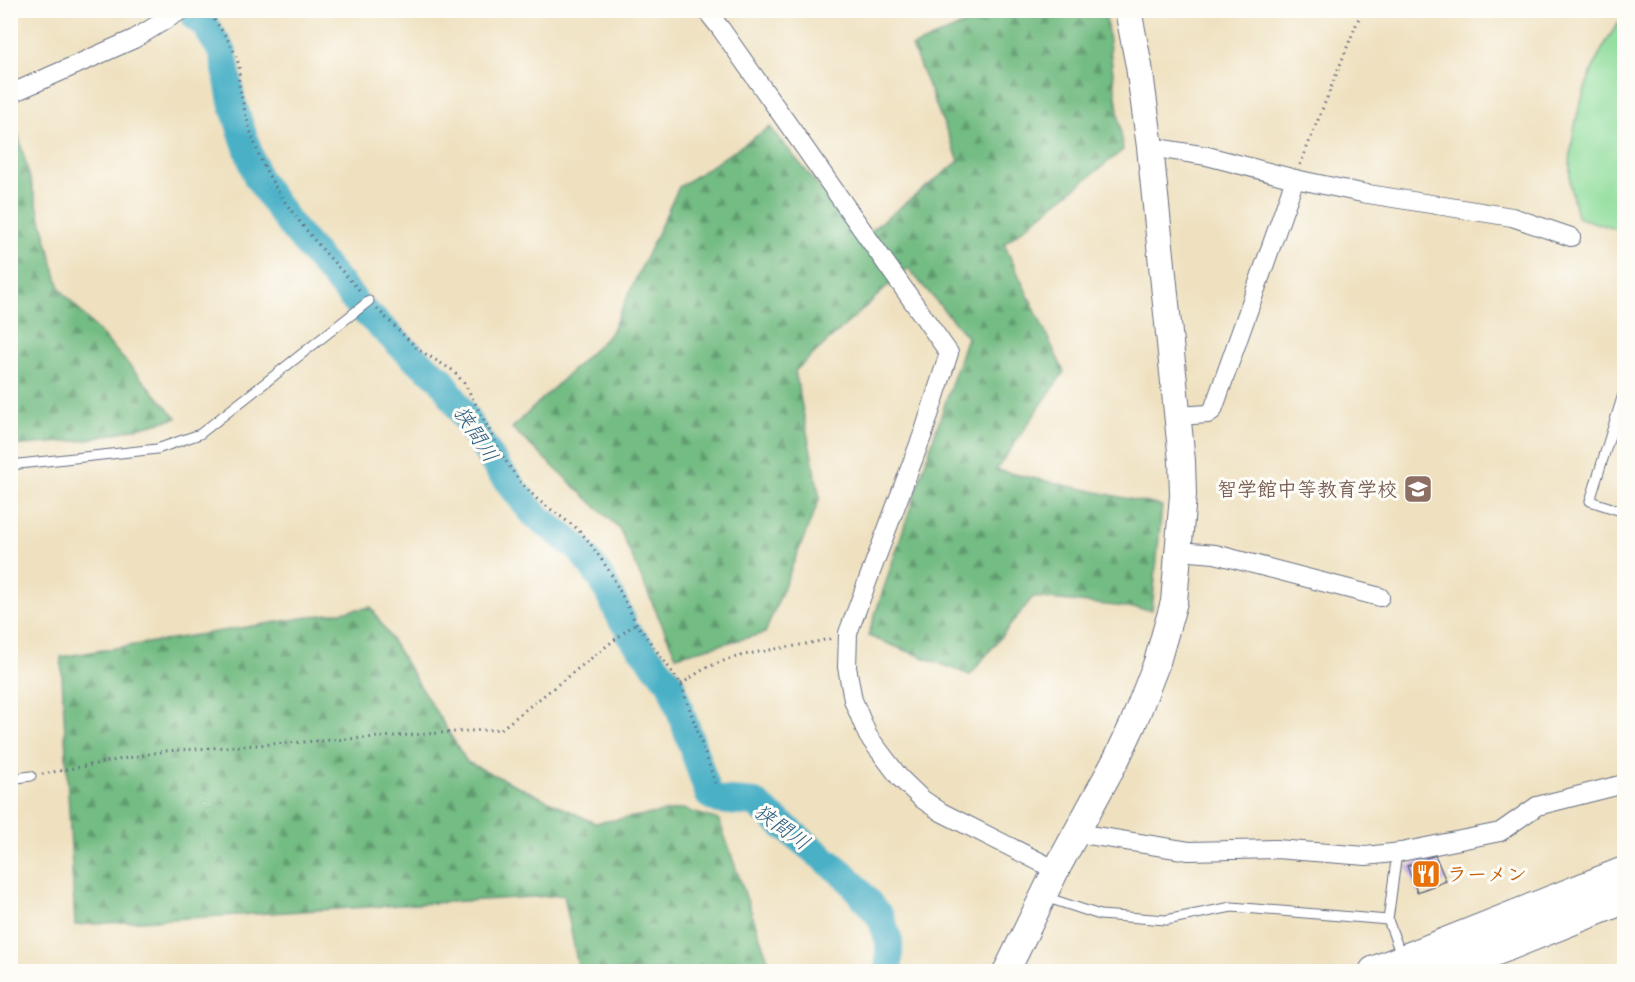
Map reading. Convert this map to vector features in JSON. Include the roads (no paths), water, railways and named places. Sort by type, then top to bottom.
[{"type":"highway","points":[[1389,966],[1624,873]]},
{"type":"highway","points":[[1439,972],[1624,898]]},
{"type":"street","points":[[10,94],[134,39],[182,10]]},
{"type":"street","points":[[706,10],[722,28],[949,353],[924,431],[848,633],[846,667],[854,700],[868,736],[900,778],[922,799],[941,812],[1056,870]]},
{"type":"street","points":[[1006,972],[1056,870],[1134,724],[1157,662],[1174,602],[1183,495],[1182,461],[1150,147],[1139,66],[1128,10]]},
{"type":"street","points":[[1150,147],[1207,156],[1295,179],[1362,193],[1512,217],[1571,237]]},
{"type":"street","points":[[1178,416],[1208,414],[1213,410],[1295,179]]},
{"type":"street","points":[[1179,551],[1215,554],[1380,597]]},
{"type":"street","points":[[1076,833],[1189,851],[1276,849],[1366,856],[1397,853],[1500,832],[1537,806],[1624,784]]},
{"type":"lane","points":[[10,465],[157,449],[200,434],[369,300]]},
{"type":"lane","points":[[1624,391],[1590,501],[1624,512]]},
{"type":"lane","points":[[10,779],[32,776]]},
{"type":"lane","points":[[1389,966],[1388,920],[1397,853]]},
{"type":"lane","points":[[1043,896],[1100,915],[1166,920],[1232,907],[1388,920]]},
{"type":"waterway","name":"狭間川","points":[[195,17],[204,24],[223,53],[232,102],[257,177],[290,225],[354,300]]},
{"type":"waterway","name":"狭間川","points":[[365,312],[413,357],[441,379],[498,469],[534,514],[580,550],[601,578],[622,620]]},
{"type":"waterway","name":"狭間川","points":[[630,635],[671,684],[709,795],[719,800],[755,803],[847,877],[881,918],[889,941],[889,972]]},
{"type":"place","name":"智学館中等教育学校","points":[[1418,489]]},
{"type":"place","name":"ラーメン","points":[[1426,874]]}]
